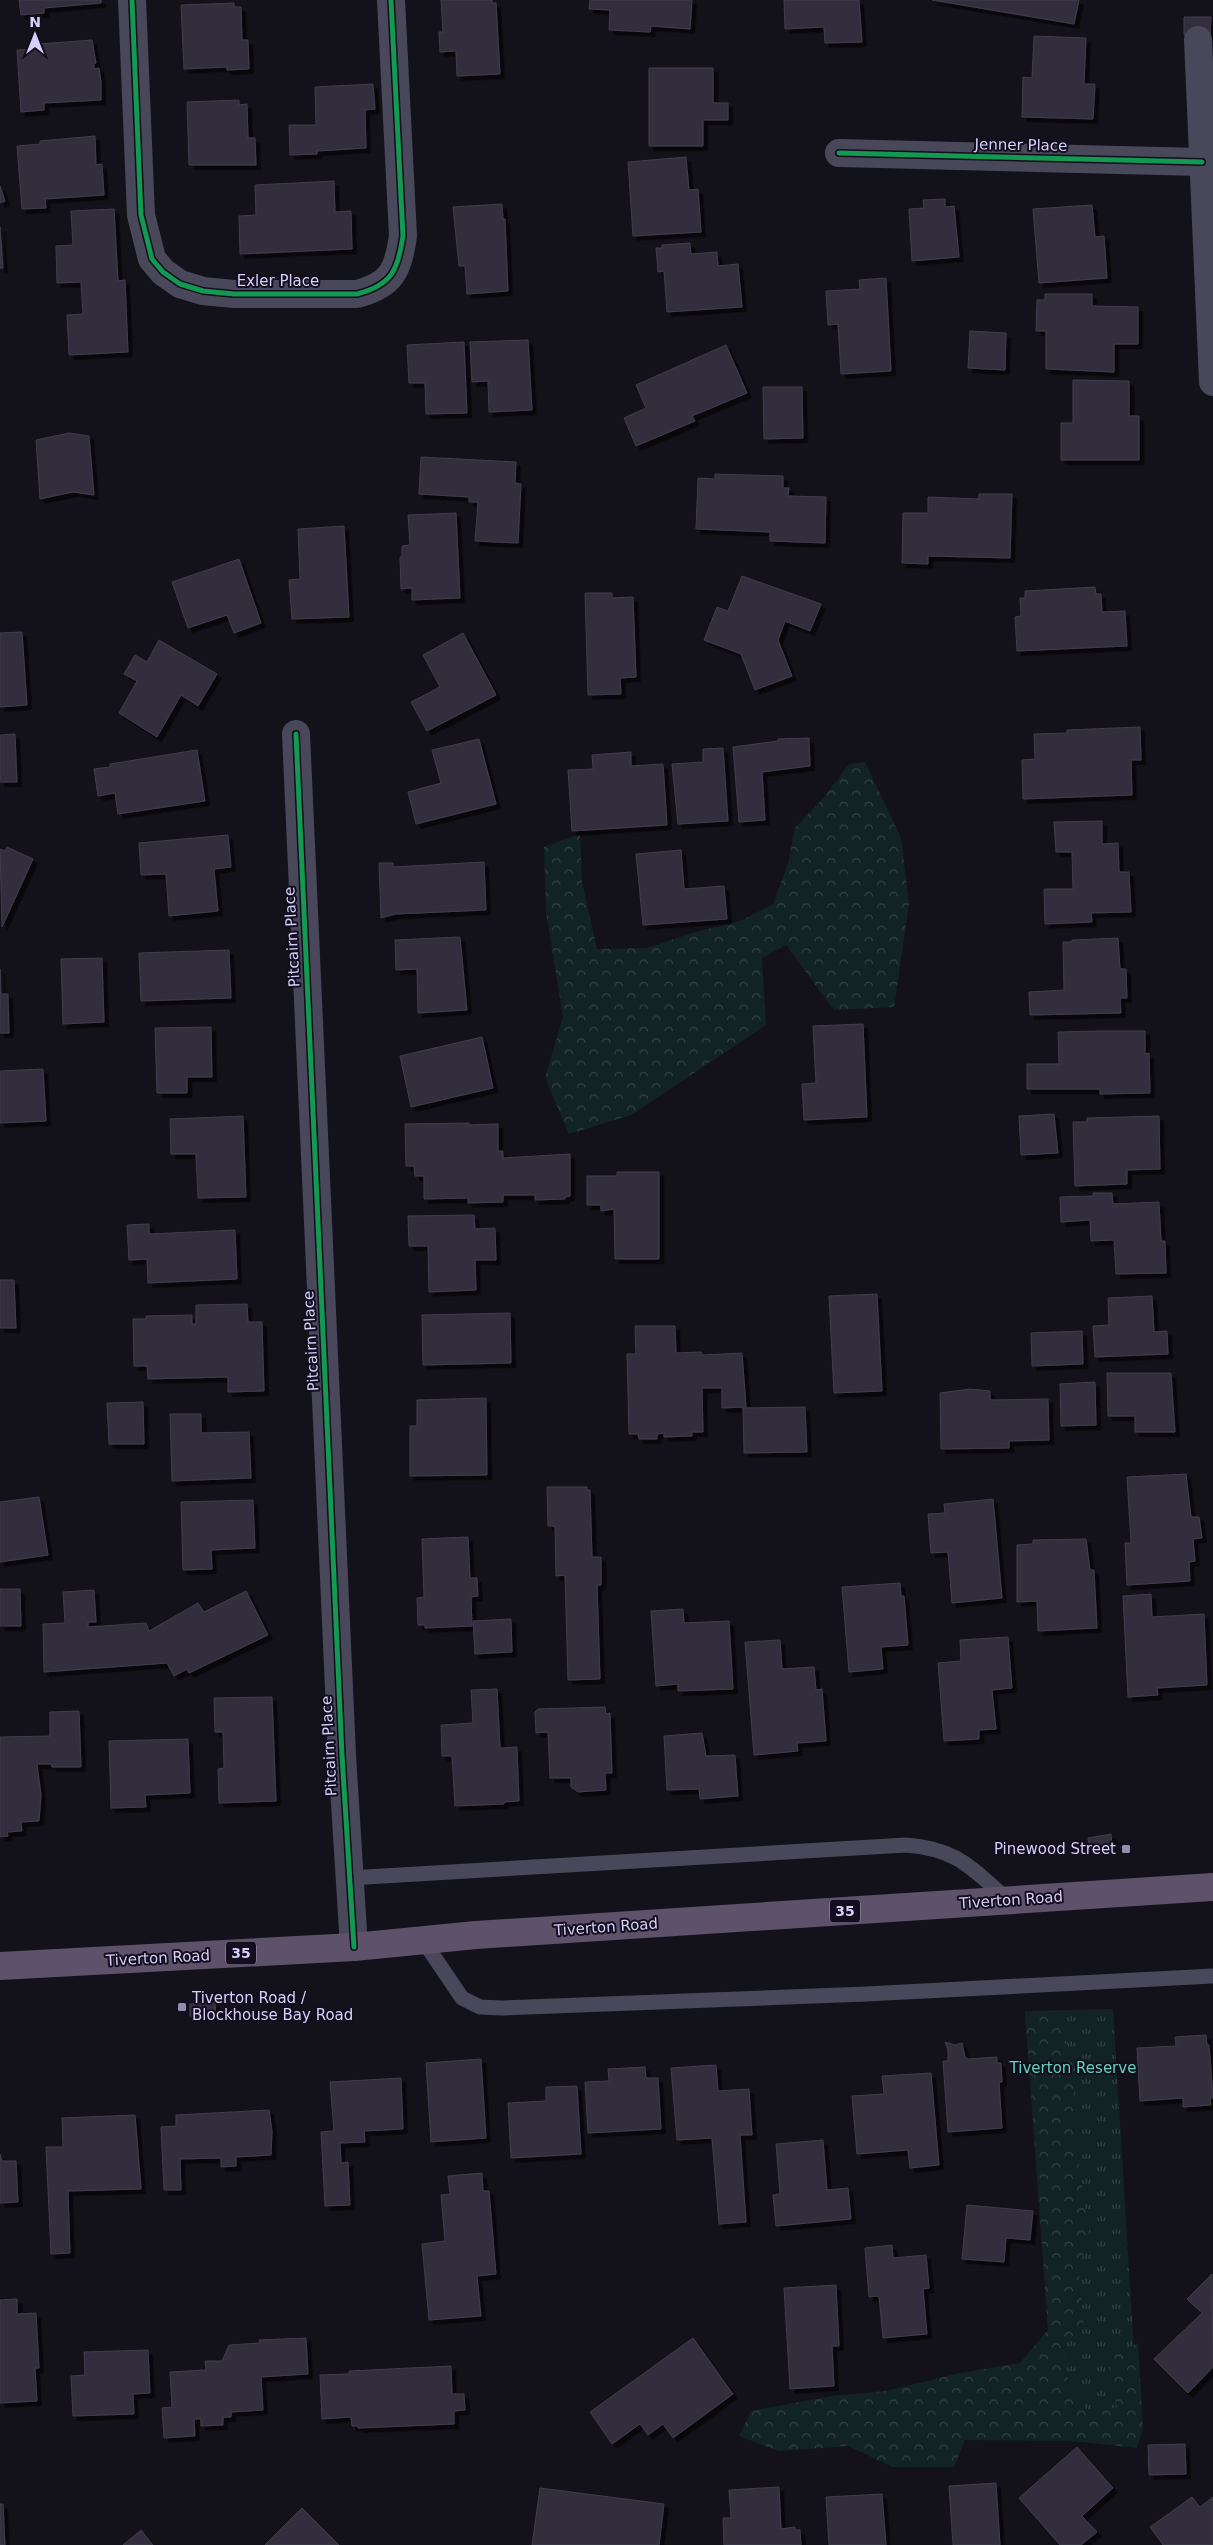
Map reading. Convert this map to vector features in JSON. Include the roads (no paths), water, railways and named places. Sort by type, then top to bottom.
[{"type":"main road","name":"Tiverton Road","points":[[0,1966],[354,1947],[422,1939],[1213,1887]]},
{"type":"street","name":"Exler Place","points":[[132,0],[141,215],[152,259],[163,272],[180,284],[203,290],[234,294],[357,294],[373,290],[386,282],[396,268],[403,236],[392,0]]},
{"type":"street","points":[[1198,40],[1213,382]]},
{"type":"street","name":"Jenner Place","points":[[839,153],[1202,162]]},
{"type":"street","name":"Pitcairn Place","points":[[296,734],[341,1745],[354,1947]]},
{"type":"lane","points":[[349,1878],[906,1845],[932,1848],[958,1858],[1008,1900]]},
{"type":"lane","points":[[422,1939],[462,1998],[480,2007],[496,2008],[846,1995],[1213,1976]]},
{"type":"place","name":"Pinewood Street","points":[[1126,1849]]},
{"type":"place","name":"Tiverton Road / Blockhouse Bay Road","points":[[182,2007]]},
{"type":"park label","name":"Tiverton Reserve","points":[[1073,2068]]}]
